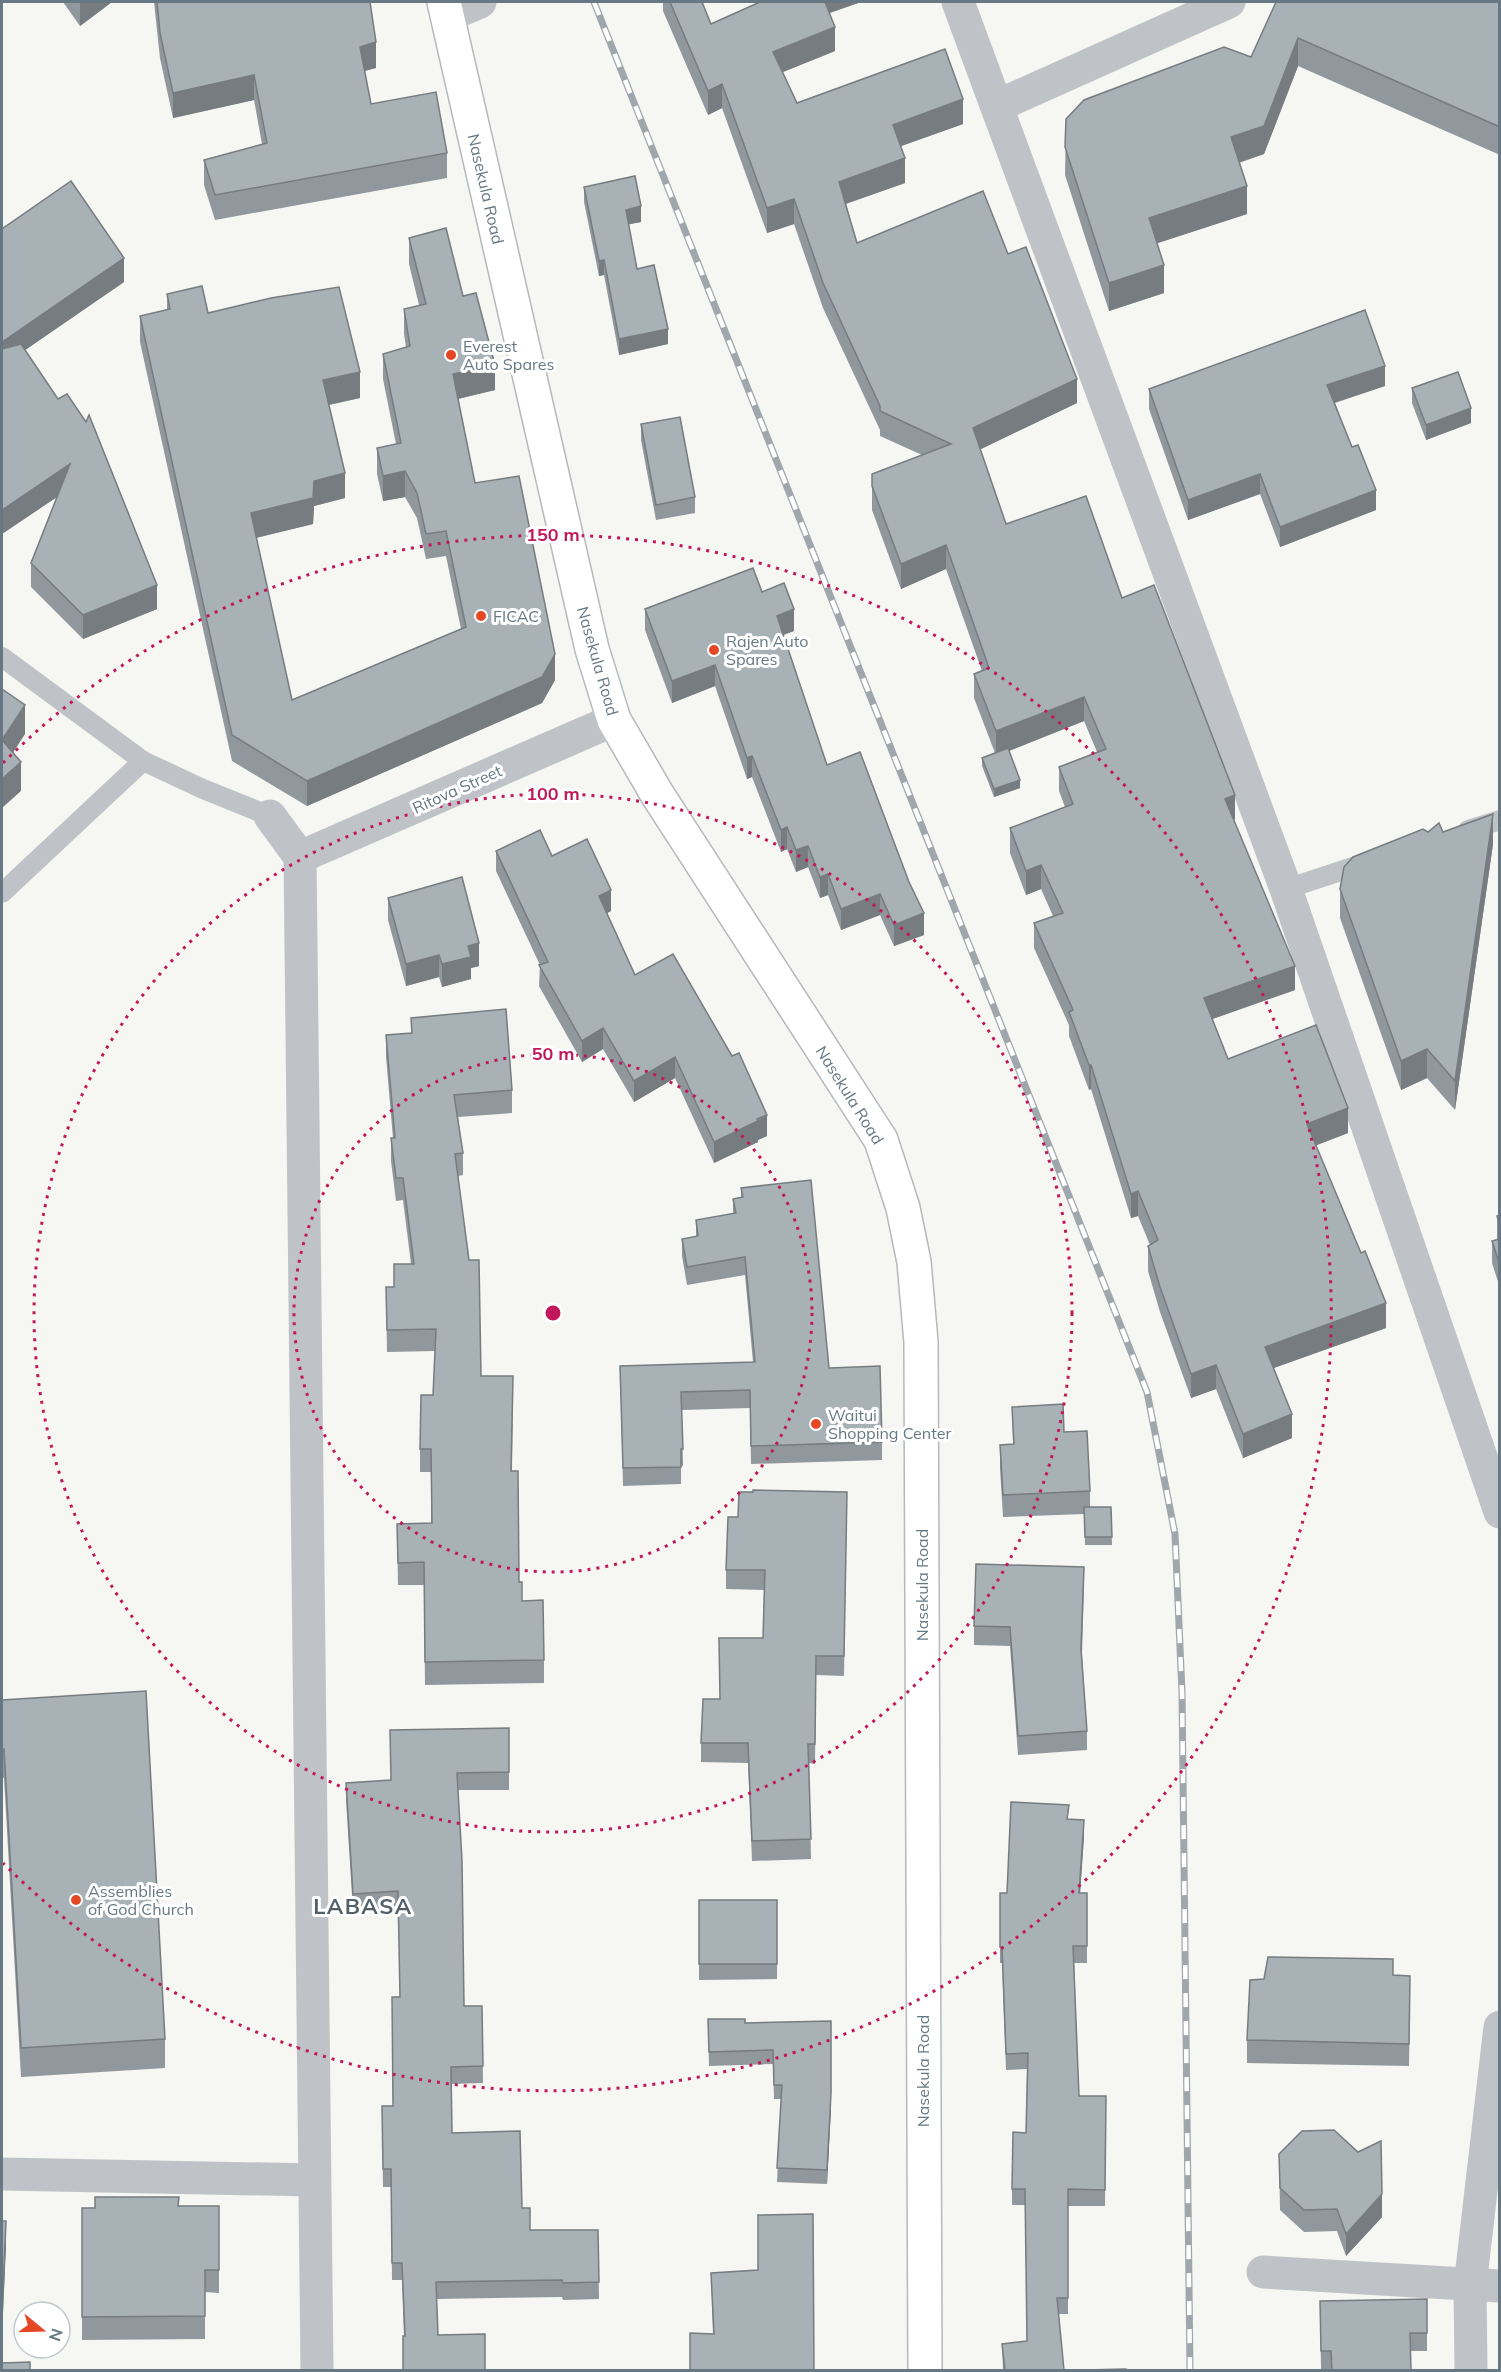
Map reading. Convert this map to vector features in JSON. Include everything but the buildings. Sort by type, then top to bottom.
[{"type":"main road","name":"Nasekula Road","points":[[445,9],[592,649],[614,720],[657,794],[881,1140],[903,1208],[914,1262],[921,1342],[924,2370]]},
{"type":"street","points":[[445,9],[480,2]]},
{"type":"street","points":[[958,2],[1286,889],[1500,1512]]},
{"type":"street","points":[[997,106],[1229,2]]},
{"type":"street","name":"Ritova Street","points":[[300,857],[614,720]]},
{"type":"street","points":[[270,816],[300,857],[317,2370]]},
{"type":"street","points":[[1471,2370],[1485,2286],[1500,2027]]},
{"type":"street","points":[[2,2174],[314,2181]]},
{"type":"street","points":[[1263,2272],[1485,2286]]},
{"type":"lane","points":[[2,657],[143,761],[270,816]]},
{"type":"lane","points":[[2,893],[143,761]]},
{"type":"lane","points":[[1455,834],[1500,820]]},
{"type":"lane","points":[[1286,889],[1387,856]]},
{"type":"railway","points":[[594,2],[1147,1392],[1175,1534],[1182,1692],[1190,2370]]},
{"type":"place","name":"Everest Auto Spares","points":[[451,355]]},
{"type":"place","name":"FICAC","points":[[481,616]]},
{"type":"place","name":"Rajen Auto Spares","points":[[714,650]]},
{"type":"place","name":"Waitui Shopping Center","points":[[816,1424]]},
{"type":"place","name":"Assemblies of God Church","points":[[76,1900]]},
{"type":"district","name":"LABASA","points":[[363,1906]]}]
